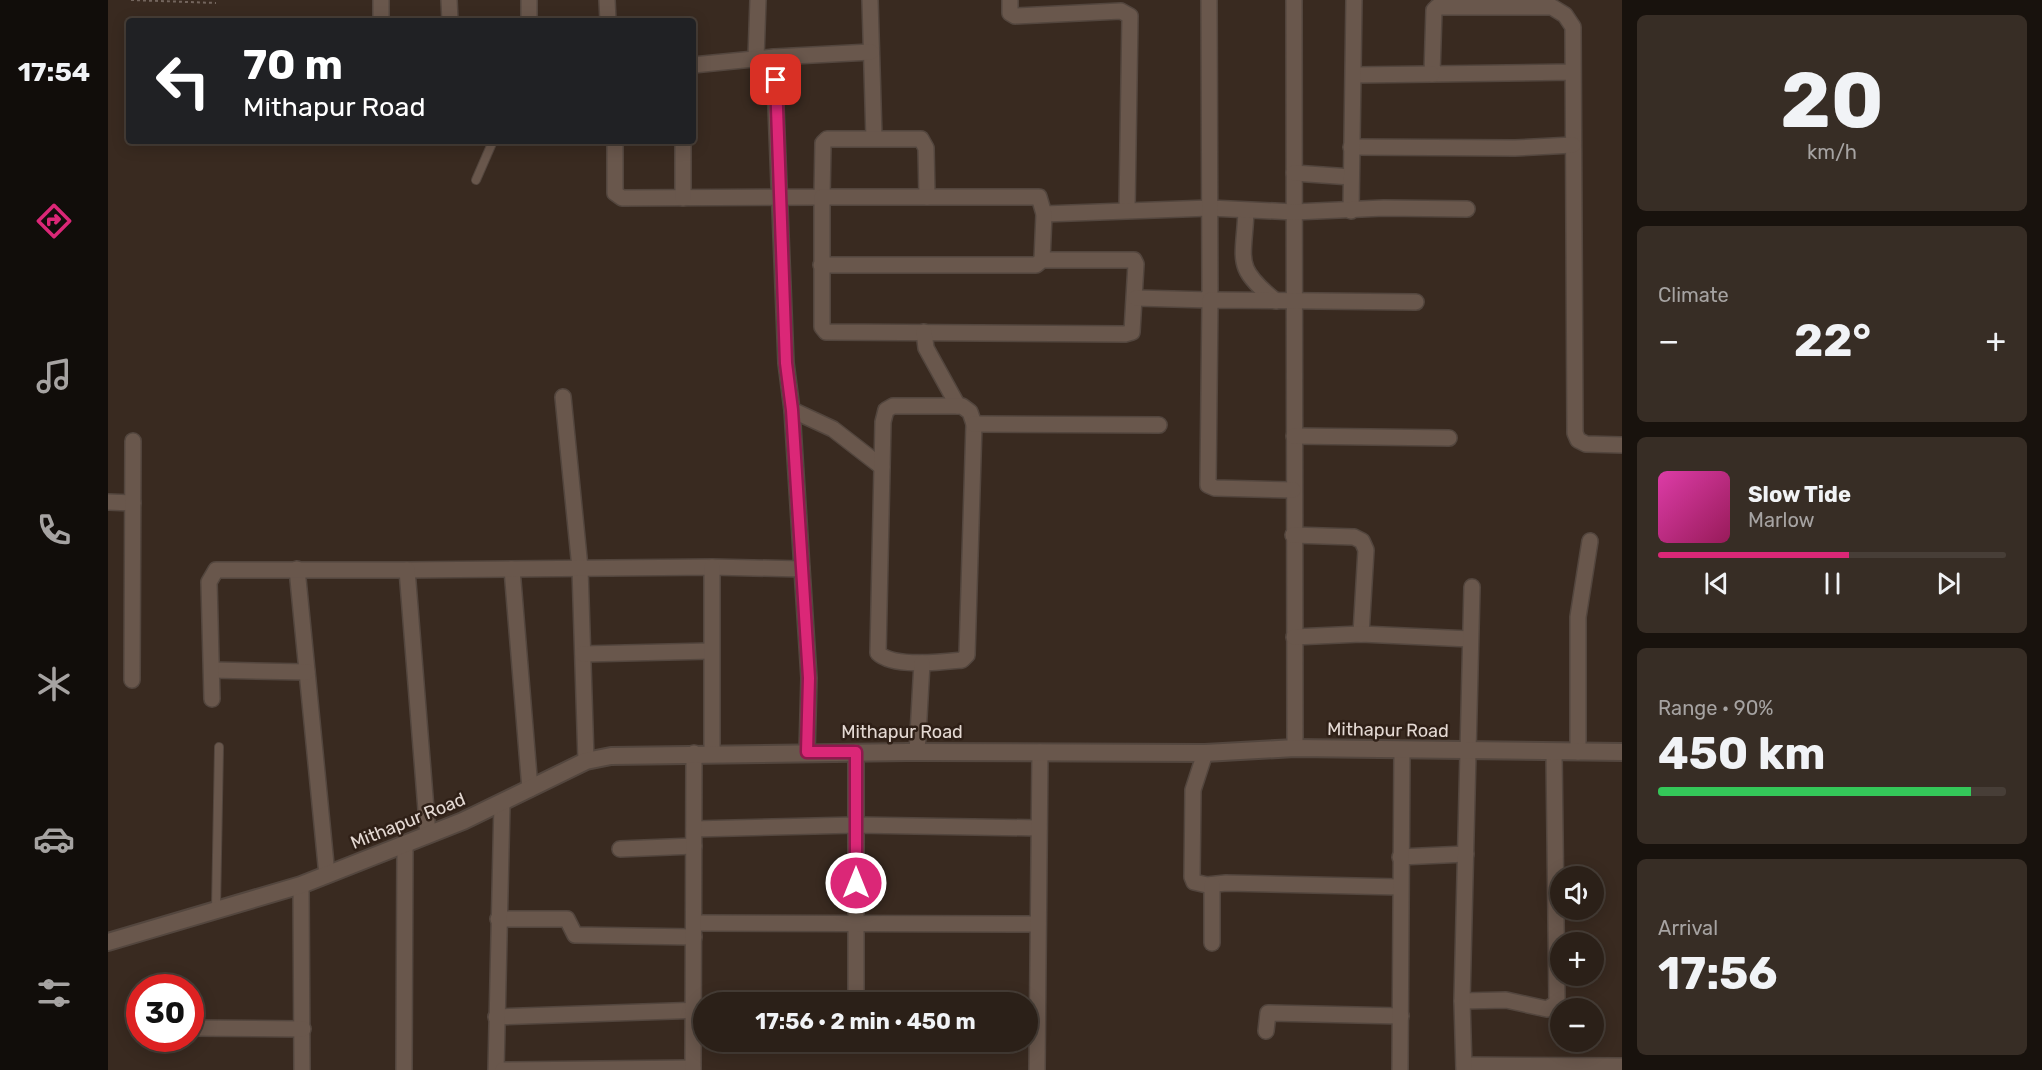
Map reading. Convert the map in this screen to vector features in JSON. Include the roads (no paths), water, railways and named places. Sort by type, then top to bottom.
[{"type":"street","points":[[381,0],[381,18]]},
{"type":"street","points":[[449,0],[450,18]]},
{"type":"street","points":[[529,0],[530,18]]},
{"type":"street","points":[[608,0],[608,18]]},
{"type":"street","points":[[756,58],[758,0]]},
{"type":"street","points":[[870,0],[874,138]]},
{"type":"street","points":[[1010,0],[1010,13],[1015,16],[1121,10],[1130,16],[1127,209]]},
{"type":"street","points":[[1209,0],[1208,484],[1215,488],[1293,490]]},
{"type":"street","points":[[1294,0],[1295,748]]},
{"type":"street","points":[[1352,211],[1354,0]]},
{"type":"street","points":[[1432,74],[1433,12],[1437,7],[1552,7],[1558,9],[1570,20],[1573,27],[1575,433],[1578,440],[1586,444],[1622,445]]},
{"type":"street","points":[[696,64],[871,52]]},
{"type":"street","points":[[774,57],[786,363],[792,410],[809,678],[807,752]]},
{"type":"street","points":[[1354,75],[1573,72]]},
{"type":"street","points":[[821,265],[1036,265],[1042,260],[1134,260],[1136,298],[1133,330],[1125,334],[823,331],[821,265],[823,142],[827,139],[874,138],[924,141],[927,197]]},
{"type":"street","points":[[615,144],[616,195],[622,198],[1039,197],[1044,214],[1042,260]]},
{"type":"street","points":[[683,144],[683,198]]},
{"type":"street","points":[[1351,147],[1573,146]]},
{"type":"street","points":[[1294,173],[1351,177]]},
{"type":"street","points":[[1044,214],[1127,209],[1209,208],[1294,212],[1384,208],[1467,209]]},
{"type":"street","points":[[1246,211],[1245,270],[1252,282],[1276,300]]},
{"type":"street","points":[[1136,298],[1416,302]]},
{"type":"street","points":[[924,332],[926,348],[958,406]]},
{"type":"street","points":[[563,397],[580,568],[586,761]]},
{"type":"street","points":[[958,406],[967,408],[974,424],[967,655],[962,660],[922,663],[888,658],[878,653],[883,422],[888,408],[958,406]]},
{"type":"street","points":[[792,410],[833,429],[882,467]]},
{"type":"street","points":[[974,424],[1159,425]]},
{"type":"street","points":[[1294,436],[1449,438]]},
{"type":"street","points":[[132,680],[133,441]]},
{"type":"street","points":[[108,502],[133,503]]},
{"type":"street","points":[[1293,535],[1354,537],[1362,541],[1366,550],[1361,634]]},
{"type":"street","points":[[1578,752],[1578,606],[1590,541]]},
{"type":"street","points":[[212,699],[209,582],[216,570],[712,567],[802,569]]},
{"type":"street","points":[[712,567],[712,753]]},
{"type":"street","points":[[297,569],[327,875]]},
{"type":"street","points":[[512,569],[530,789]]},
{"type":"street","points":[[407,570],[428,835]]},
{"type":"street","points":[[1472,587],[1462,1001],[1464,1068],[1622,1066]]},
{"type":"street","points":[[1294,637],[1361,634],[1470,639]]},
{"type":"street","points":[[583,654],[711,651]]},
{"type":"street","points":[[917,752],[922,663]]},
{"type":"street","points":[[212,670],[307,672]]},
{"type":"street","name":"Mithapur Road","points":[[108,942],[302,885],[428,835],[586,761],[611,756],[807,752],[1205,753],[1295,748],[1622,752]]},
{"type":"street","points":[[1400,1070],[1402,750]]},
{"type":"street","points":[[856,752],[856,992]]},
{"type":"street","points":[[1033,992],[1038,924],[1040,752]]},
{"type":"street","points":[[1462,1001],[1506,1000],[1547,1009],[1557,1003],[1554,752]]},
{"type":"street","points":[[694,753],[694,930],[697,992]]},
{"type":"street","points":[[1205,753],[1193,790],[1192,877],[1196,883],[1400,887]]},
{"type":"street","points":[[496,1070],[502,802]]},
{"type":"street","points":[[694,829],[856,825],[1039,828]]},
{"type":"street","points":[[404,1070],[405,844]]},
{"type":"street","points":[[620,849],[694,846]]},
{"type":"street","points":[[1400,857],[1466,855]]},
{"type":"street","points":[[302,885],[302,1070]]},
{"type":"street","points":[[1212,885],[1212,943]]},
{"type":"street","points":[[498,919],[567,919],[575,935],[856,922],[1038,924]]},
{"type":"street","points":[[496,1017],[693,1010]]},
{"type":"street","points":[[1266,1031],[1268,1013],[1401,1016]]},
{"type":"street","points":[[204,1028],[303,1029]]},
{"type":"street","points":[[504,1070],[693,1069],[694,1052]]},
{"type":"street","points":[[1036,1052],[1037,1070]]},
{"type":"lane","points":[[476,180],[492,144]]},
{"type":"lane","points":[[216,909],[219,747]]}]
